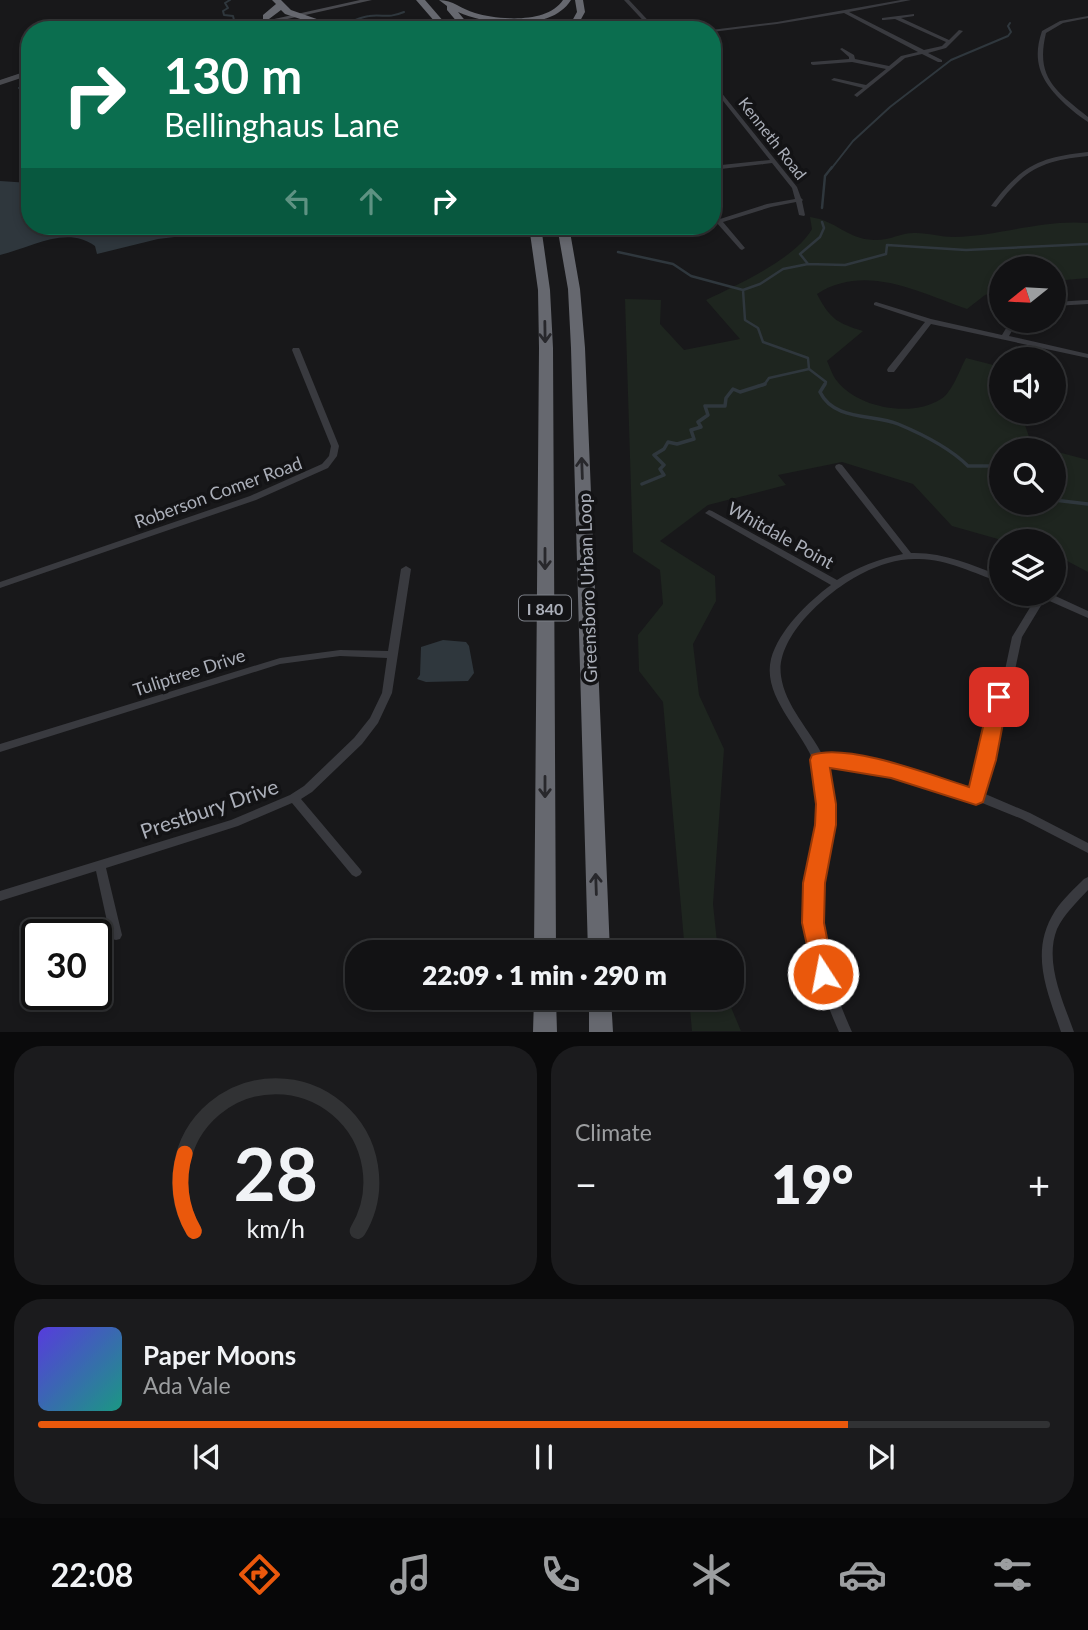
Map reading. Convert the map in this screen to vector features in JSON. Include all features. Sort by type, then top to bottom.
[{"type":"highway","points":[[421,0],[439,21]]},
{"type":"highway","points":[[443,0],[474,16],[509,20],[550,14],[563,8],[567,0]]},
{"type":"highway","points":[[443,0],[461,21]]},
{"type":"highway","points":[[576,21],[581,12],[579,0]]},
{"type":"highway","points":[[266,17],[276,11],[282,2],[293,13],[317,21]]},
{"type":"highway","name":"I 840","points":[[536,235],[544,290],[546,348],[545,940]]},
{"type":"highway","name":"Greensboro Urban Loop","points":[[565,235],[574,289],[578,348],[599,940]]},
{"type":"highway","points":[[545,1010],[545,1031]]},
{"type":"highway","points":[[600,1010],[601,1031]]},
{"type":"main road","points":[[262,21],[349,0]]},
{"type":"main road","points":[[248,21],[369,0]]},
{"type":"main road","points":[[0,83],[21,75]]},
{"type":"street","points":[[626,0],[646,21]]},
{"type":"street","points":[[721,30],[909,0]]},
{"type":"street","points":[[845,11],[940,61]]},
{"type":"street","points":[[884,19],[912,15]]},
{"type":"street","points":[[896,17],[949,42]]},
{"type":"street","points":[[1088,17],[1062,22],[1044,32],[1041,66],[1049,86],[1088,120]]},
{"type":"street","points":[[857,95],[903,57],[944,47],[961,31]]},
{"type":"street","points":[[842,49],[852,56],[852,60]]},
{"type":"street","points":[[813,62],[852,60],[890,68]]},
{"type":"street","points":[[834,80],[867,87]]},
{"type":"street","name":"Kenneth Road","points":[[721,94],[795,188],[802,215]]},
{"type":"street","points":[[994,206],[1006,190],[1038,163],[1053,158],[1088,155]]},
{"type":"street","points":[[721,167],[774,161]]},
{"type":"street","points":[[721,220],[779,201],[800,200]]},
{"type":"street","points":[[721,222],[742,248]]},
{"type":"street","points":[[1066,303],[1088,302]]},
{"type":"street","points":[[876,304],[929,320],[1088,356]]},
{"type":"street","points":[[891,370],[929,320]]},
{"type":"street","points":[[1004,338],[1007,333]]},
{"type":"street","name":"Roberson Comer Road","points":[[0,585],[253,498],[325,466],[333,456],[335,446],[296,350]]},
{"type":"street","points":[[839,467],[909,556]]},
{"type":"street","name":"Whitdale Point","points":[[709,513],[837,584]]},
{"type":"street","points":[[846,1031],[827,988],[813,923],[814,883],[825,825],[826,804],[819,760],[780,691],[775,664],[776,653],[789,630],[837,584],[872,566],[909,556],[942,559],[989,575]]},
{"type":"street","name":"Prestbury Drive","points":[[0,895],[234,823],[294,798],[358,741],[374,720],[387,693],[406,569]]},
{"type":"street","points":[[1066,605],[1088,615]]},
{"type":"street","points":[[976,797],[987,760],[994,711],[1010,670],[1017,636],[1035,606]]},
{"type":"street","name":"Tuliptree Drive","points":[[0,748],[281,661],[327,654],[393,655]]},
{"type":"street","points":[[819,760],[854,762],[891,770],[976,797],[1060,831],[1088,848]]},
{"type":"street","points":[[294,798],[356,872]]},
{"type":"street","points":[[100,865],[116,935]]},
{"type":"street","points":[[1068,1031],[1050,978],[1046,954],[1057,916],[1088,882]]},
{"type":"shaded area","points":[[0,181],[21,182],[21,235],[191,235],[158,239],[97,254],[95,246],[84,240],[60,238],[0,255]]},
{"type":"shaded area","points":[[810,217],[828,222],[856,237],[874,240],[911,233],[954,237],[1054,223],[1088,223],[1088,278],[1066,280],[1066,256],[989,256],[989,294],[967,309],[911,289],[873,281],[835,285],[817,294],[835,319],[863,331],[827,361],[835,379],[846,390],[871,404],[901,409],[929,405],[949,392],[966,358],[989,364],[989,424],[1025,424],[1030,438],[989,438],[989,515],[1066,515],[1066,454],[1088,460],[1088,572],[1066,560],[1066,529],[989,529],[989,536],[952,526],[913,484],[842,462],[778,475],[786,485],[708,505],[660,541],[715,576],[716,601],[693,644],[699,695],[724,749],[713,904],[717,940],[684,940],[663,702],[639,671],[638,635],[663,604],[660,570],[633,552],[625,299],[661,300],[660,324],[684,350],[740,339],[706,300],[779,261],[793,251],[812,229]]},
{"type":"shaded area","points":[[443,640],[466,642],[469,646],[474,673],[468,681],[426,682],[417,679],[420,675],[421,647]]},
{"type":"shaded area","points":[[690,1010],[732,1010],[741,1031],[692,1031]]},
{"type":"waterway","points":[[230,0],[225,3],[228,8],[223,11],[224,15],[233,16],[234,20]]},
{"type":"waterway","points":[[351,21],[404,12]]},
{"type":"waterway","points":[[831,169],[853,141],[890,107],[951,60],[1008,36],[1011,32],[1008,26],[1010,23]]},
{"type":"waterway","points":[[21,87],[21,88]]},
{"type":"waterway","points":[[822,208],[825,176],[832,167]]},
{"type":"waterway","points":[[808,264],[800,254],[820,237],[824,228],[822,222]]},
{"type":"waterway","points":[[808,264],[845,265],[886,254],[887,245],[966,250],[1088,244]]},
{"type":"waterway","points":[[618,252],[673,264],[691,276],[743,290]]},
{"type":"waterway","points":[[743,290],[760,284],[783,269],[808,264]]},
{"type":"waterway","points":[[743,290],[745,320],[758,328],[763,342],[808,358],[809,369]]},
{"type":"waterway","points":[[765,384],[769,378],[809,369]]},
{"type":"waterway","points":[[809,369],[826,382],[825,384]]},
{"type":"waterway","points":[[760,386],[765,384]]},
{"type":"waterway","points":[[760,386],[765,384]]},
{"type":"waterway","points":[[825,384],[820,392],[835,408],[898,424],[944,447],[968,466],[989,466]]},
{"type":"waterway","points":[[642,484],[664,475],[660,469],[664,465],[654,455],[664,449],[668,442],[677,444],[694,439],[691,430],[701,427],[698,422],[708,415],[705,406],[725,406],[726,398],[733,389],[740,392],[760,386]]},
{"type":"waterway","points":[[1066,501],[1088,504]]},
{"type":"route","points":[[823,974],[813,923],[814,883],[825,825],[826,804],[825,782],[819,760],[854,762],[891,770],[976,797],[987,760],[994,711],[999,697]]}]
